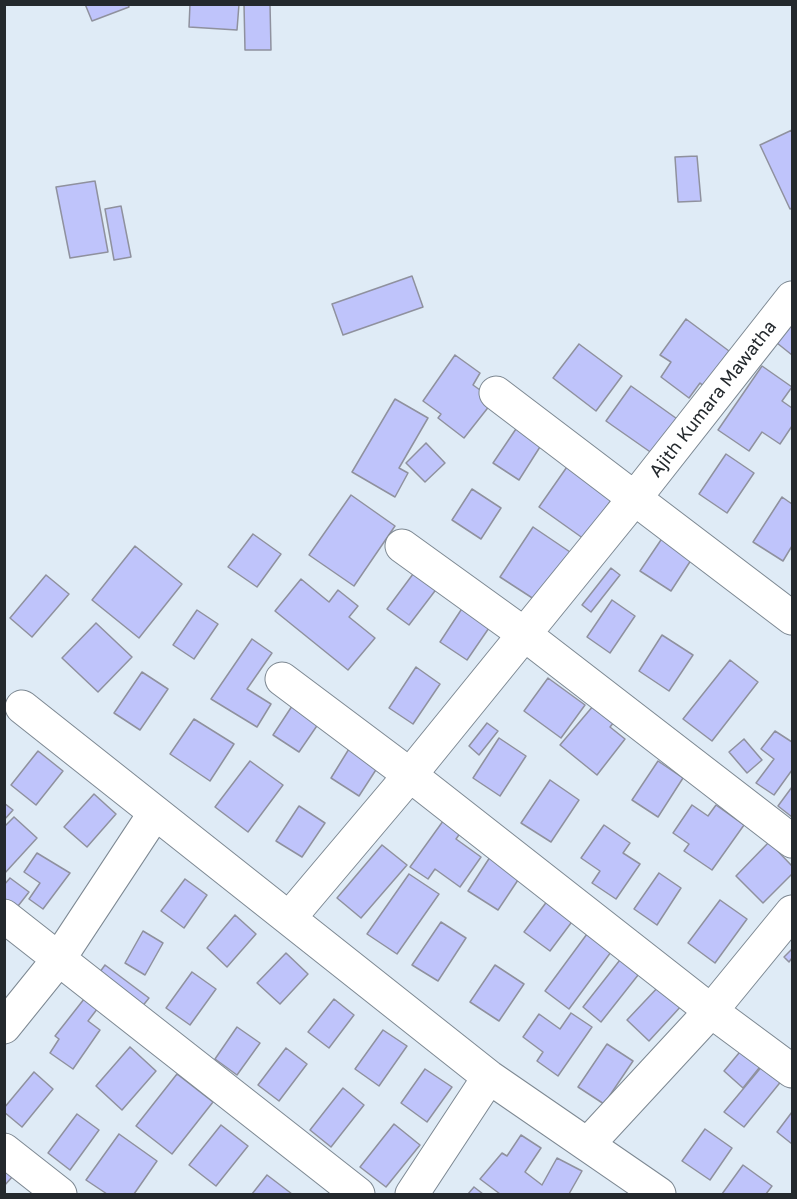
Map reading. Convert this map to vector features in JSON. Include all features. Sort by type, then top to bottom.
[{"type":"street","name":"Ajith Kumara Mawatha","points":[[290,917],[410,775],[634,499],[792,298]]},
{"type":"street","points":[[495,393],[792,618]]},
{"type":"street","points":[[402,546],[524,634],[792,841]]},
{"type":"street","points":[[282,679],[410,775],[711,1011],[792,1071]]},
{"type":"street","points":[[22,707],[290,917],[489,1077],[659,1194]]},
{"type":"street","points":[[4,1028],[58,960],[155,813]]},
{"type":"street","points":[[588,1144],[711,1011],[792,912]]},
{"type":"street","points":[[4,916],[358,1194]]},
{"type":"street","points":[[412,1194],[489,1077]]},
{"type":"street","points":[[4,1149],[60,1194]]},
{"type":"building","points":[[85,4],[128,4],[129,7],[92,21]]},
{"type":"building","points":[[190,4],[239,4],[237,30],[189,27]]},
{"type":"building","points":[[244,4],[270,4],[271,50],[245,50]]},
{"type":"building","points":[[792,130],[792,208],[790,209],[760,145]]},
{"type":"building","points":[[697,156],[701,201],[678,202],[675,157]]},
{"type":"building","points":[[95,181],[108,252],[70,258],[56,187]]},
{"type":"building","points":[[121,206],[131,257],[114,260],[105,209]]},
{"type":"building","points":[[412,276],[423,307],[343,335],[332,304]]},
{"type":"building","points":[[686,319],[729,351],[704,386],[700,383],[689,398],[661,377],[671,362],[660,355]]},
{"type":"building","points":[[792,323],[792,355],[777,343]]},
{"type":"building","points":[[579,344],[622,376],[596,411],[553,378]]},
{"type":"building","points":[[455,355],[480,373],[473,385],[494,400],[464,438],[438,418],[441,414],[423,401]]},
{"type":"building","points":[[762,366],[792,387],[782,401],[792,408],[792,426],[780,444],[762,432],[749,451],[718,430]]},
{"type":"building","points":[[631,386],[680,421],[656,456],[606,421]]},
{"type":"building","points":[[395,399],[428,418],[399,468],[408,473],[395,497],[352,472]]},
{"type":"building","points":[[520,423],[545,439],[519,480],[493,463]]},
{"type":"building","points":[[426,443],[445,463],[425,482],[406,463]]},
{"type":"building","points":[[726,454],[754,473],[727,513],[699,494]]},
{"type":"building","points":[[569,464],[614,496],[584,539],[539,507]]},
{"type":"building","points":[[472,489],[501,508],[481,539],[452,520]]},
{"type":"building","points":[[351,495],[395,526],[354,586],[309,555]]},
{"type":"building","points":[[782,497],[792,504],[792,546],[783,561],[753,542]]},
{"type":"building","points":[[533,527],[573,554],[540,603],[500,577]]},
{"type":"building","points":[[253,534],[281,554],[257,587],[228,567]]},
{"type":"building","points":[[665,534],[695,554],[671,591],[640,571]]},
{"type":"building","points":[[135,546],[182,584],[139,638],[92,600]]},
{"type":"building","points":[[419,566],[441,583],[409,625],[387,609]]},
{"type":"building","points":[[611,568],[620,575],[591,612],[582,605]]},
{"type":"building","points":[[46,575],[69,594],[32,637],[10,618]]},
{"type":"building","points":[[301,579],[329,602],[338,590],[358,606],[349,617],[375,638],[348,670],[275,611]]},
{"type":"building","points":[[612,600],[635,616],[610,653],[587,637]]},
{"type":"building","points":[[463,607],[491,625],[467,660],[440,642]]},
{"type":"building","points":[[197,610],[218,624],[194,659],[173,645]]},
{"type":"building","points":[[96,623],[132,657],[98,692],[62,658]]},
{"type":"building","points":[[662,635],[693,655],[669,691],[639,671]]},
{"type":"building","points":[[252,639],[272,653],[247,689],[271,704],[257,727],[211,699]]},
{"type":"building","points":[[730,660],[758,682],[712,741],[683,719]]},
{"type":"building","points":[[416,667],[440,684],[413,724],[389,708]]},
{"type":"building","points":[[142,672],[168,689],[140,730],[114,713]]},
{"type":"building","points":[[548,678],[585,705],[561,738],[524,711]]},
{"type":"building","points":[[298,697],[325,714],[299,752],[273,735]]},
{"type":"building","points":[[599,699],[619,716],[610,727],[625,739],[597,775],[560,745]]},
{"type":"building","points":[[194,719],[234,744],[210,781],[170,754]]},
{"type":"building","points":[[487,723],[498,731],[479,755],[469,746]]},
{"type":"building","points":[[775,731],[792,742],[792,770],[774,795],[756,783],[774,759],[761,749]]},
{"type":"building","points":[[499,738],[526,756],[500,796],[473,778]]},
{"type":"building","points":[[744,739],[762,760],[747,773],[729,752]]},
{"type":"building","points":[[352,744],[381,762],[359,796],[331,778]]},
{"type":"building","points":[[38,751],[63,771],[36,805],[11,785]]},
{"type":"building","points":[[250,761],[283,785],[248,832],[215,807]]},
{"type":"building","points":[[658,761],[683,778],[658,817],[632,800]]},
{"type":"building","points":[[550,780],[579,800],[551,842],[521,823]]},
{"type":"building","points":[[792,787],[792,817],[778,806]]},
{"type":"building","points":[[94,794],[116,814],[87,847],[64,827]]},
{"type":"building","points":[[4,803],[13,810],[4,820]]},
{"type":"building","points":[[692,805],[708,816],[716,805],[744,825],[712,870],[684,851],[689,844],[673,833]]},
{"type":"building","points":[[299,806],[325,823],[302,857],[276,841]]},
{"type":"building","points":[[451,810],[468,822],[456,839],[481,857],[460,887],[435,869],[428,879],[410,867]]},
{"type":"building","points":[[14,817],[37,838],[4,874],[4,827]]},
{"type":"building","points":[[604,825],[630,843],[623,853],[640,864],[616,899],[592,883],[600,871],[581,858]]},
{"type":"building","points":[[769,842],[792,866],[792,874],[763,903],[736,876]]},
{"type":"building","points":[[382,845],[407,865],[361,918],[337,898]]},
{"type":"building","points":[[37,853],[70,873],[43,909],[29,899],[40,883],[24,872]]},
{"type":"building","points":[[492,854],[522,874],[498,910],[468,891]]},
{"type":"building","points":[[659,873],[681,888],[657,925],[634,909]]},
{"type":"building","points":[[409,874],[439,894],[397,954],[367,934]]},
{"type":"building","points":[[10,878],[29,892],[11,915],[4,909],[4,885]]},
{"type":"building","points":[[185,879],[207,895],[184,928],[161,911]]},
{"type":"building","points":[[548,900],[574,919],[550,951],[524,932]]},
{"type":"building","points":[[720,900],[747,919],[715,963],[688,943]]},
{"type":"building","points":[[235,915],[256,934],[227,967],[207,948]]},
{"type":"building","points":[[441,922],[466,938],[438,981],[412,965]]},
{"type":"building","points":[[143,931],[163,943],[145,975],[125,963]]},
{"type":"building","points":[[587,934],[611,952],[569,1009],[545,991]]},
{"type":"building","points":[[792,949],[792,958],[789,962],[784,957]]},
{"type":"building","points":[[627,951],[646,965],[601,1022],[583,1007]]},
{"type":"building","points":[[286,953],[308,974],[280,1004],[257,983]]},
{"type":"building","points":[[105,965],[149,998],[137,1013],[94,980]]},
{"type":"building","points":[[495,965],[524,984],[499,1021],[470,1002]]},
{"type":"building","points":[[192,972],[216,989],[190,1025],[166,1008]]},
{"type":"building","points":[[661,984],[683,1004],[649,1041],[627,1020]]},
{"type":"building","points":[[88,994],[101,1004],[88,1021],[100,1030],[73,1069],[50,1053],[59,1039],[55,1036]]},
{"type":"building","points":[[334,999],[354,1015],[329,1048],[308,1032]]},
{"type":"building","points":[[571,1013],[592,1027],[558,1076],[537,1061],[543,1052],[523,1037],[539,1014],[560,1029]]},
{"type":"building","points":[[237,1027],[260,1043],[237,1075],[215,1059]]},
{"type":"building","points":[[383,1030],[407,1046],[379,1086],[355,1069]]},
{"type":"building","points":[[607,1044],[633,1061],[604,1104],[578,1087]]},
{"type":"building","points":[[130,1047],[156,1071],[122,1110],[96,1086]]},
{"type":"building","points":[[744,1047],[763,1063],[743,1088],[724,1071]]},
{"type":"building","points":[[286,1048],[307,1064],[279,1101],[258,1085]]},
{"type":"building","points":[[768,1059],[787,1074],[744,1127],[724,1112]]},
{"type":"building","points":[[425,1069],[452,1087],[427,1122],[401,1103]]},
{"type":"building","points":[[34,1072],[53,1089],[22,1127],[4,1112],[4,1108]]},
{"type":"building","points":[[177,1074],[213,1102],[172,1154],[136,1126]]},
{"type":"building","points":[[343,1088],[364,1105],[331,1147],[310,1130]]},
{"type":"building","points":[[792,1112],[792,1144],[777,1132]]},
{"type":"building","points":[[77,1114],[99,1130],[70,1170],[48,1153]]},
{"type":"building","points":[[394,1124],[420,1145],[386,1187],[360,1167]]},
{"type":"building","points":[[221,1125],[248,1146],[216,1186],[189,1165]]},
{"type":"building","points":[[705,1129],[732,1148],[710,1180],[682,1161]]},
{"type":"building","points":[[119,1134],[157,1161],[134,1194],[107,1194],[86,1180]]},
{"type":"building","points":[[521,1135],[541,1148],[525,1172],[542,1185],[557,1158],[582,1171],[569,1194],[500,1194],[480,1179],[502,1153],[507,1156]]},
{"type":"building","points":[[743,1165],[772,1186],[766,1194],[722,1194]]},
{"type":"building","points":[[4,1169],[13,1176],[4,1186]]},
{"type":"building","points":[[267,1175],[292,1194],[252,1194]]},
{"type":"building","points":[[474,1187],[483,1194],[468,1194]]}]
